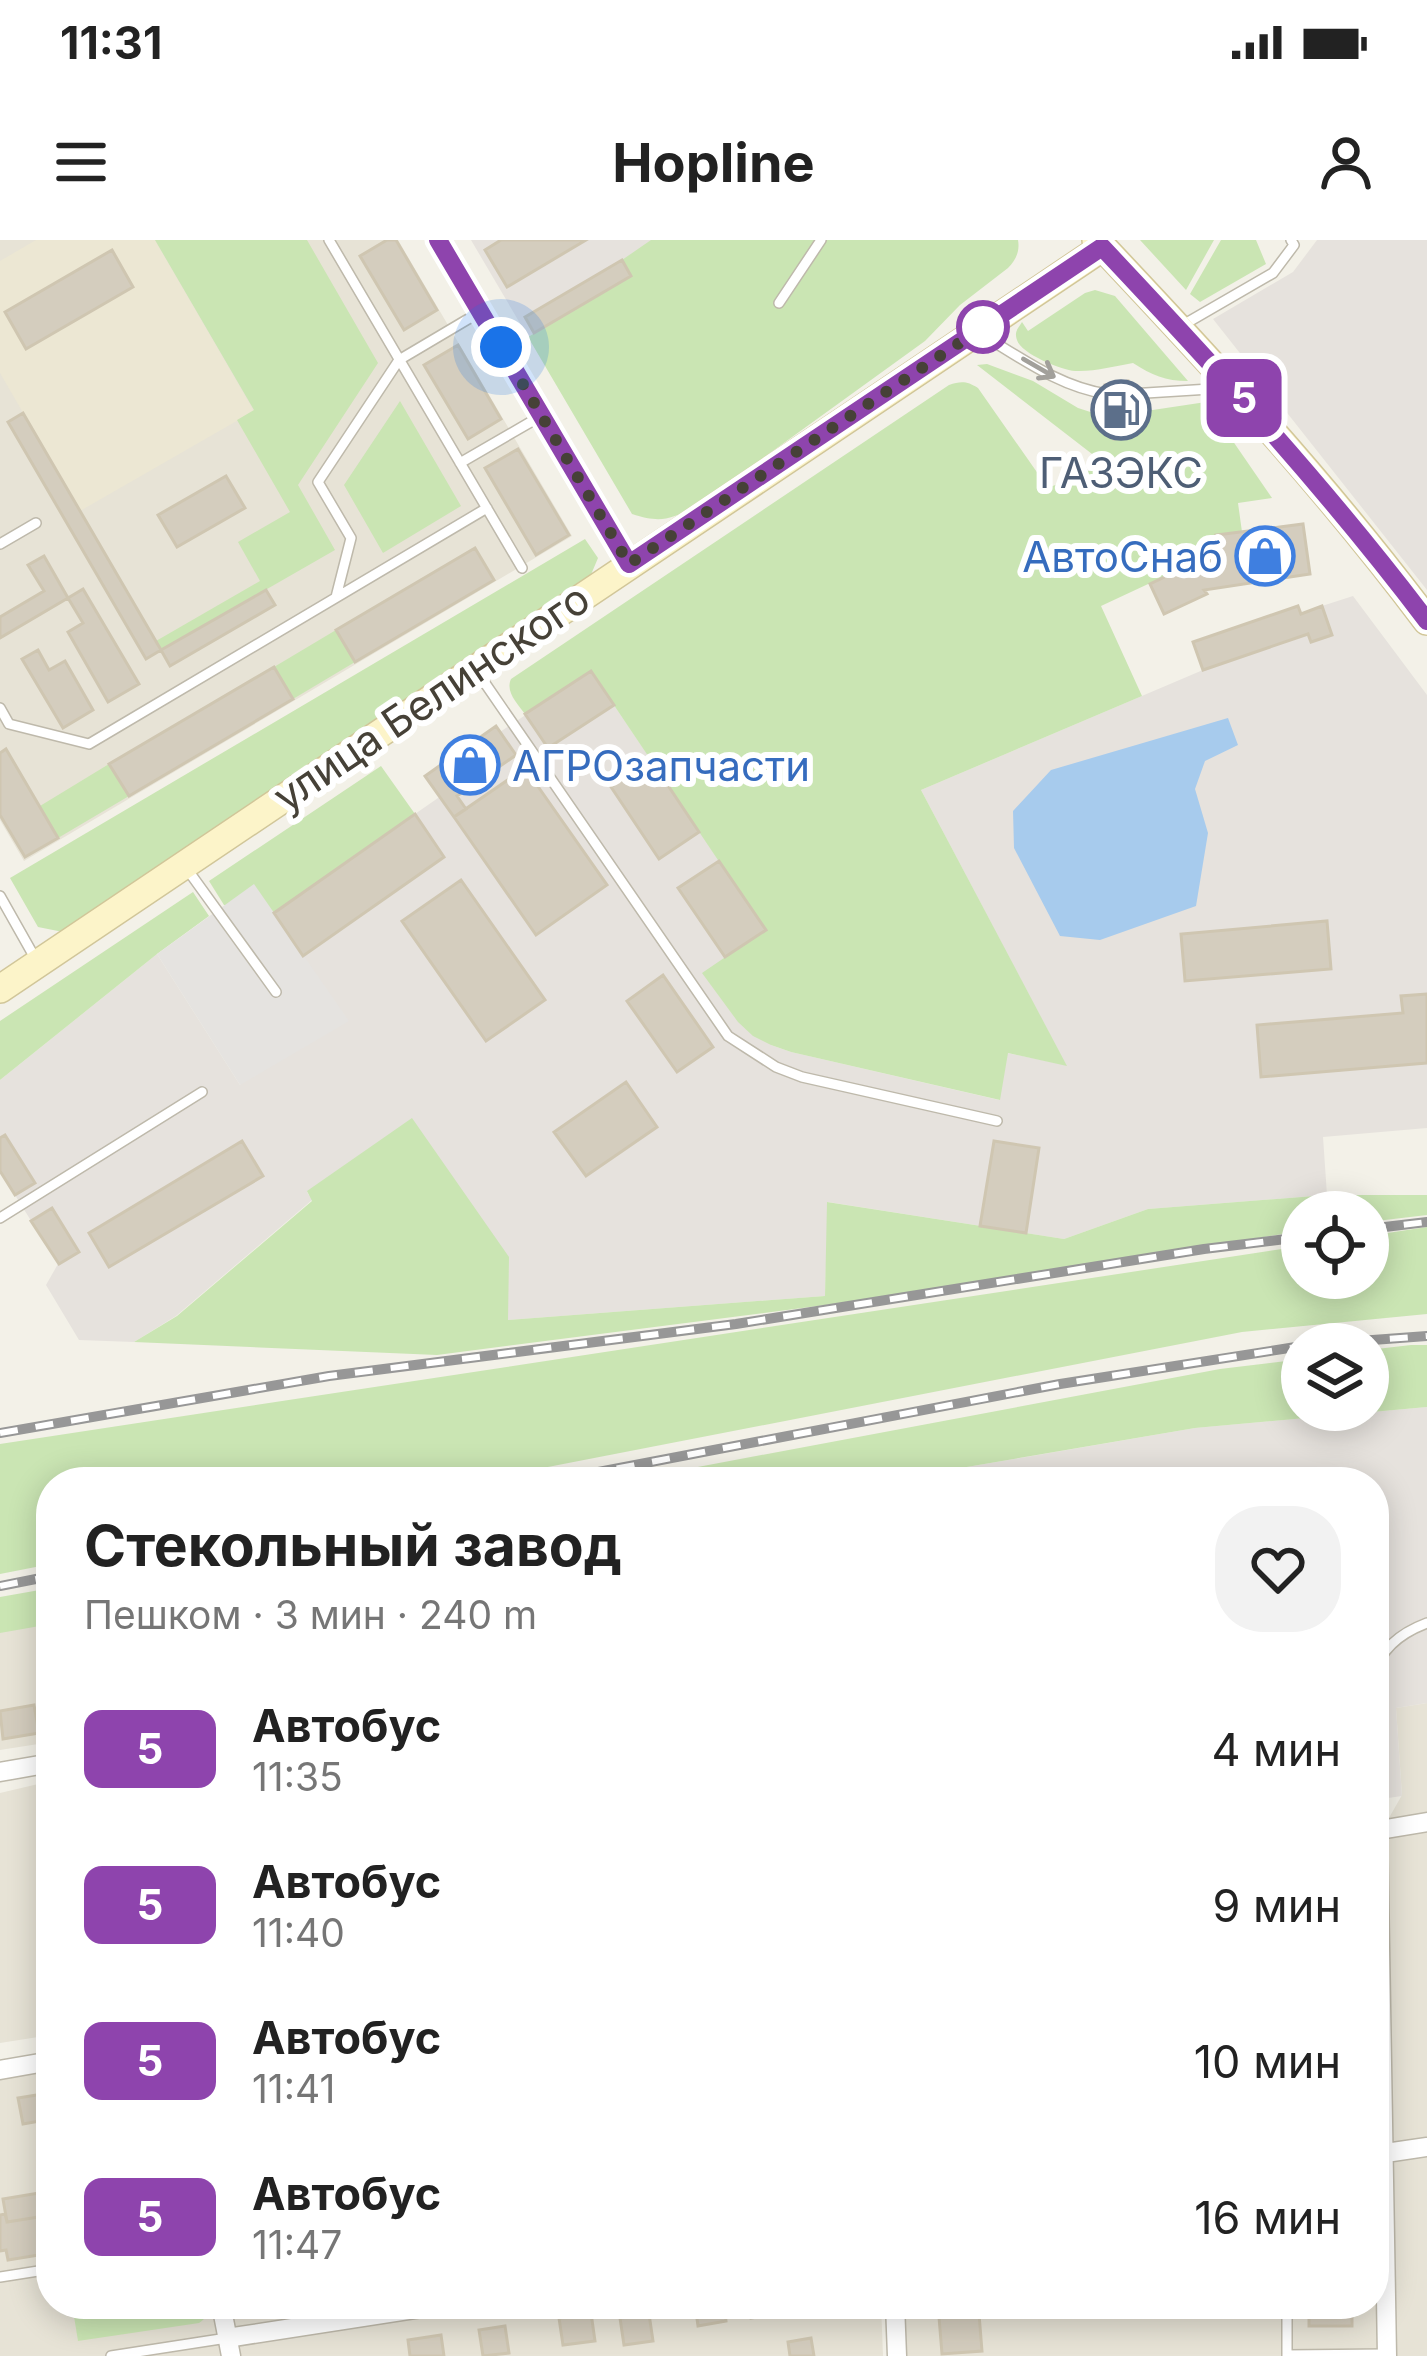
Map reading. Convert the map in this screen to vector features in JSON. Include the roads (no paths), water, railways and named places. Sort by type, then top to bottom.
[{"type":"street","points":[[438,240],[629,564]]},
{"type":"street","points":[[1104,242],[1363,537],[1427,621]]},
{"type":"street","name":"улица Белинского","points":[[0,989],[1104,242]]},
{"type":"street","points":[[0,1772],[36,1766]]},
{"type":"street","points":[[1389,1828],[1427,1822]]},
{"type":"street","points":[[0,2070],[36,2064]]},
{"type":"street","points":[[1389,2153],[1427,2147]]},
{"type":"street","points":[[229,2347],[371,2319]]},
{"type":"street","points":[[896,2319],[897,2356]]},
{"type":"street","points":[[1386,2319],[1387,2355]]},
{"type":"lane","points":[[329,240],[522,568]]},
{"type":"lane","points":[[779,303],[821,240]]},
{"type":"lane","points":[[1179,328],[1273,273],[1294,245],[1291,240]]},
{"type":"lane","points":[[336,597],[351,538],[318,482],[399,360],[480,312]]},
{"type":"lane","points":[[976,332],[1059,380],[1107,394]]},
{"type":"lane","points":[[1130,394],[1234,388]]},
{"type":"lane","points":[[460,463],[542,416]]},
{"type":"lane","points":[[0,708],[5,727],[89,744],[487,508]]},
{"type":"lane","points":[[0,544],[36,523]]},
{"type":"lane","points":[[475,668],[728,1036],[776,1067],[802,1077],[997,1121]]},
{"type":"lane","points":[[184,864],[276,992]]},
{"type":"lane","points":[[0,896],[37,963]]},
{"type":"lane","points":[[0,1219],[202,1092]]},
{"type":"lane","points":[[1389,1649],[1402,1633],[1427,1623]]},
{"type":"lane","points":[[0,2277],[36,2271]]},
{"type":"lane","points":[[1287,2319],[1287,2355],[1387,2355]]},
{"type":"lane","points":[[111,2356],[229,2347]]},
{"type":"water","points":[[1228,718],[1238,745],[1205,761],[1195,789],[1208,833],[1196,906],[1100,940],[1060,936],[1014,848],[1013,811],[1051,770]]},
{"type":"railway","points":[[1389,1227],[1427,1222]]},
{"type":"railway","points":[[0,1433],[329,1376],[736,1324],[1281,1240]]},
{"type":"railway","points":[[1389,1339],[1427,1336]]},
{"type":"railway","points":[[625,1467],[1060,1384],[1281,1349]]},
{"type":"railway","points":[[0,1586],[36,1579]]},
{"type":"place","name":"ГАЗЭКС","points":[[1121,410]]},
{"type":"place","name":"АвтоСнаб","points":[[1265,556]]},
{"type":"place","name":"АГРОзапчасти","points":[[470,765]]}]
